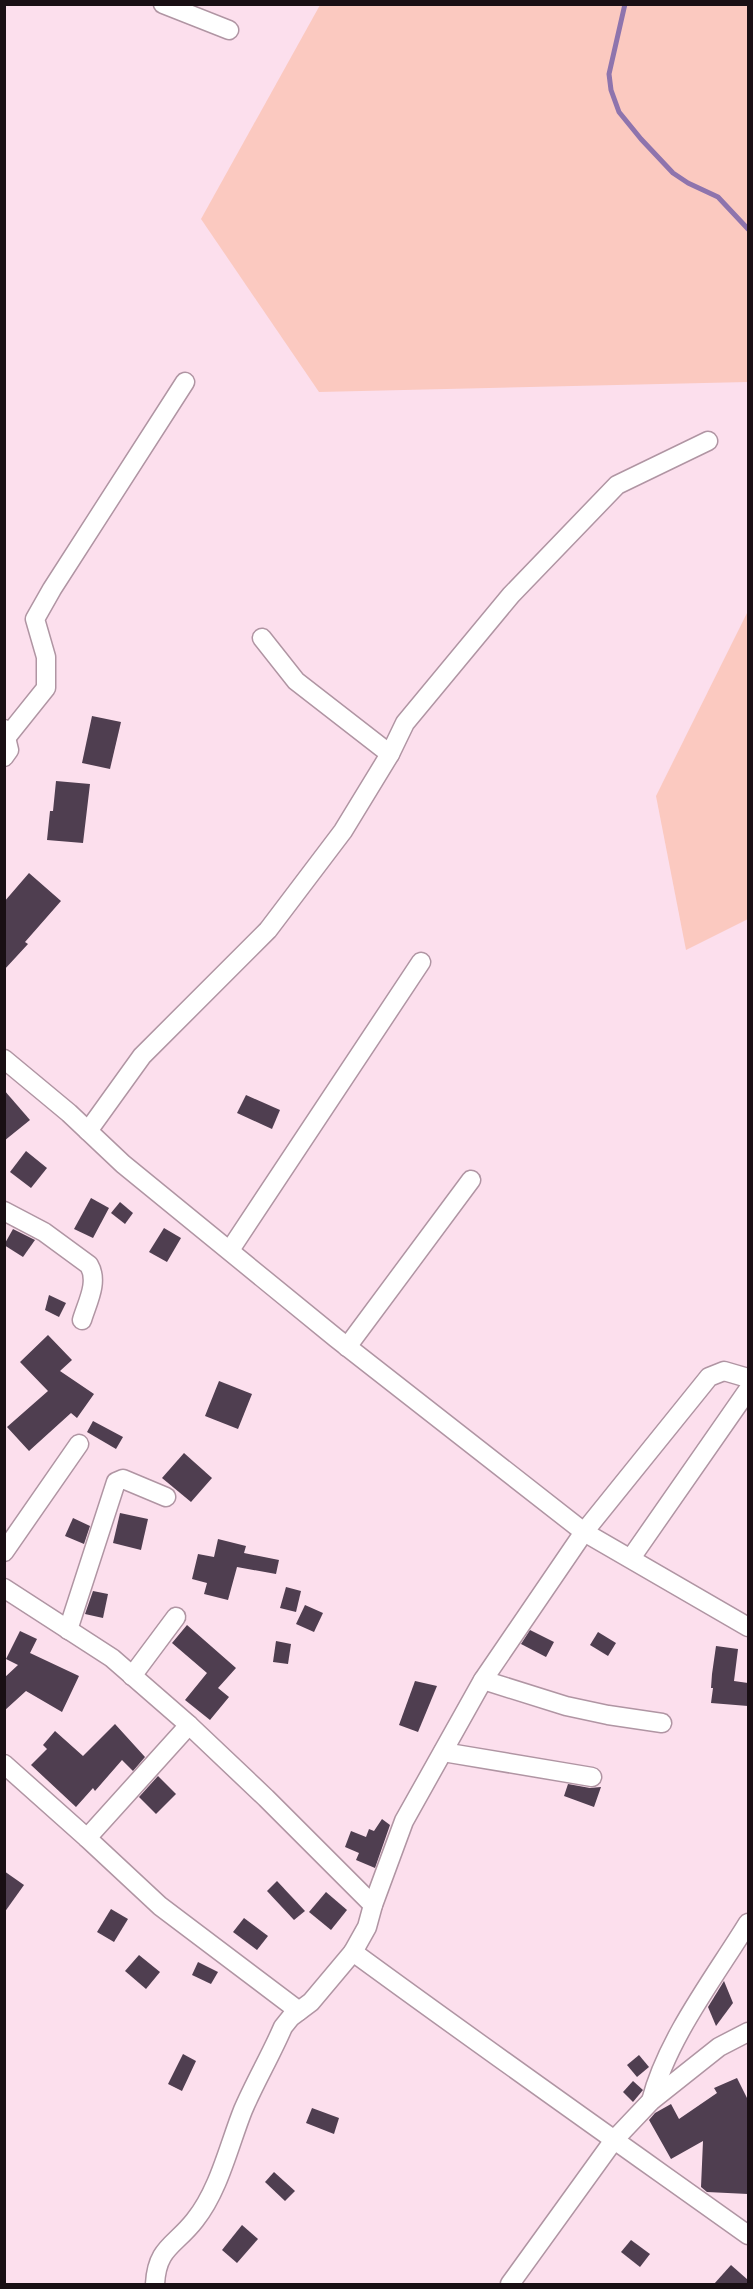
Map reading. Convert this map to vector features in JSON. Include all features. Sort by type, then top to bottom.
[{"type":"street","points":[[163,4],[229,30]]},
{"type":"street","points":[[4,757],[9,750],[5,733],[46,688],[46,657],[35,619],[185,382]]},
{"type":"street","points":[[88,1131],[142,1056],[268,930],[343,831],[390,754],[405,723],[511,595],[616,485],[708,441]]},
{"type":"street","points":[[262,638],[296,681],[390,754]]},
{"type":"street","points":[[230,1250],[421,962]]},
{"type":"street","points":[[4,1059],[123,1164],[347,1347],[584,1532],[748,1627]]},
{"type":"street","points":[[347,1347],[471,1180]]},
{"type":"street","points":[[4,1211],[44,1232],[89,1265],[94,1273],[94,1281],[82,1320]]},
{"type":"street","points":[[155,2284],[159,2259],[196,2220],[228,2154],[243,2110],[284,2026],[311,2002],[353,1952],[367,1927],[404,1821],[483,1680],[584,1532],[709,1377],[724,1371],[748,1378]]},
{"type":"street","points":[[631,1558],[748,1390]]},
{"type":"street","points":[[4,1552],[79,1444]]},
{"type":"street","points":[[68,1630],[116,1482],[123,1479],[166,1497]]},
{"type":"street","points":[[4,1588],[112,1658],[189,1725],[373,1905]]},
{"type":"street","points":[[132,1676],[176,1617]]},
{"type":"street","points":[[483,1680],[566,1706],[608,1716],[662,1723]]},
{"type":"street","points":[[87,1838],[189,1725]]},
{"type":"street","points":[[443,1752],[592,1777]]},
{"type":"street","points":[[4,1764],[160,1906],[299,2011]]},
{"type":"street","points":[[651,2101],[657,2078],[668,2052],[748,1923]]},
{"type":"street","points":[[353,1952],[444,2020],[534,2081],[748,2235]]},
{"type":"street","points":[[510,2284],[615,2140],[651,2101],[719,2047],[748,2032]]},
{"type":"shaded area","points":[[320,5],[748,5],[748,382],[319,392],[201,219]]},
{"type":"shaded area","points":[[748,611],[748,919],[686,950],[656,796]]},
{"type":"building","points":[[92,716],[121,722],[110,769],[82,763]]},
{"type":"building","points":[[56,781],[90,784],[83,843],[47,840]]},
{"type":"building","points":[[29,873],[61,901],[25,942],[28,944],[4,970],[4,902]]},
{"type":"building","points":[[4,1090],[30,1120],[4,1141]]},
{"type":"building","points":[[246,1095],[280,1110],[272,1129],[237,1113]]},
{"type":"building","points":[[26,1151],[47,1168],[31,1188],[10,1172]]},
{"type":"building","points":[[91,1198],[109,1208],[93,1238],[74,1229]]},
{"type":"building","points":[[120,1202],[133,1213],[125,1224],[111,1213]]},
{"type":"building","points":[[164,1228],[181,1238],[167,1262],[149,1252]]},
{"type":"building","points":[[13,1229],[35,1240],[23,1257],[4,1245]]},
{"type":"building","points":[[49,1295],[66,1303],[59,1317],[45,1310]]},
{"type":"building","points":[[48,1335],[72,1360],[60,1371],[94,1394],[77,1418],[71,1413],[29,1451],[7,1427],[48,1391],[20,1362]]},
{"type":"building","points":[[219,1381],[252,1394],[238,1429],[205,1416]]},
{"type":"building","points":[[93,1421],[123,1437],[116,1449],[87,1432]]},
{"type":"building","points":[[184,1453],[212,1478],[191,1502],[162,1478]]},
{"type":"building","points":[[120,1513],[148,1519],[141,1550],[113,1543]]},
{"type":"building","points":[[73,1518],[90,1526],[84,1544],[65,1536]]},
{"type":"building","points":[[218,1539],[246,1546],[244,1553],[279,1560],[276,1574],[237,1567],[228,1600],[204,1594],[207,1583],[192,1579],[198,1554],[214,1557]]},
{"type":"building","points":[[286,1587],[301,1591],[296,1612],[280,1608]]},
{"type":"building","points":[[93,1591],[108,1594],[103,1618],[85,1614]]},
{"type":"building","points":[[305,1605],[323,1613],[314,1632],[296,1624]]},
{"type":"building","points":[[187,1625],[236,1668],[218,1688],[229,1697],[210,1720],[185,1700],[207,1673],[172,1643]]},
{"type":"building","points":[[530,1630],[554,1642],[546,1657],[521,1644]]},
{"type":"building","points":[[20,1631],[37,1639],[30,1653],[79,1676],[62,1712],[26,1691],[4,1711],[4,1678],[18,1665],[6,1659]]},
{"type":"building","points":[[598,1632],[616,1643],[608,1656],[590,1645]]},
{"type":"building","points":[[276,1641],[291,1644],[288,1664],[273,1662]]},
{"type":"building","points":[[716,1646],[738,1649],[734,1681],[748,1683],[748,1706],[711,1703]]},
{"type":"building","points":[[415,1681],[437,1686],[418,1732],[399,1725]]},
{"type":"building","points":[[115,1724],[145,1757],[133,1771],[122,1760],[95,1791],[93,1788],[76,1807],[31,1765],[47,1749],[43,1745],[55,1731],[83,1756]]},
{"type":"building","points":[[158,1776],[176,1794],[156,1814],[139,1797]]},
{"type":"building","points":[[568,1784],[590,1788],[601,1787],[594,1807],[564,1796]]},
{"type":"building","points":[[382,1819],[390,1825],[375,1868],[356,1860],[359,1853],[345,1847],[351,1831],[366,1837],[369,1829],[374,1831]]},
{"type":"building","points":[[4,1871],[24,1885],[4,1913]]},
{"type":"building","points":[[277,1881],[305,1911],[294,1920],[267,1891]]},
{"type":"building","points":[[326,1892],[347,1910],[331,1930],[309,1912]]},
{"type":"building","points":[[111,1909],[128,1919],[114,1942],[97,1932]]},
{"type":"building","points":[[244,1918],[268,1936],[257,1950],[233,1932]]},
{"type":"building","points":[[139,1955],[160,1972],[146,1989],[125,1971]]},
{"type":"building","points":[[198,1962],[218,1972],[211,1984],[192,1975]]},
{"type":"building","points":[[724,1981],[733,2003],[716,2026],[708,2007]]},
{"type":"building","points":[[183,2054],[196,2061],[182,2091],[168,2084]]},
{"type":"building","points":[[639,2055],[649,2067],[637,2077],[627,2065]]},
{"type":"building","points":[[737,2078],[748,2100],[748,2194],[707,2192],[701,2187],[703,2141],[671,2159],[649,2120],[655,2113],[671,2104],[679,2119],[717,2093],[714,2088]]},
{"type":"building","points":[[633,2081],[643,2090],[633,2102],[623,2092]]},
{"type":"building","points":[[312,2108],[339,2118],[334,2134],[306,2123]]},
{"type":"building","points":[[274,2172],[295,2191],[285,2201],[265,2182]]},
{"type":"building","points":[[242,2225],[258,2239],[237,2263],[222,2250]]},
{"type":"building","points":[[631,2240],[650,2254],[640,2267],[621,2252]]},
{"type":"building","points":[[731,2265],[748,2280],[748,2284],[714,2284]]},
{"type":"waterway","points":[[625,4],[609,74],[611,90],[619,112],[673,173],[718,197],[748,229]]}]
